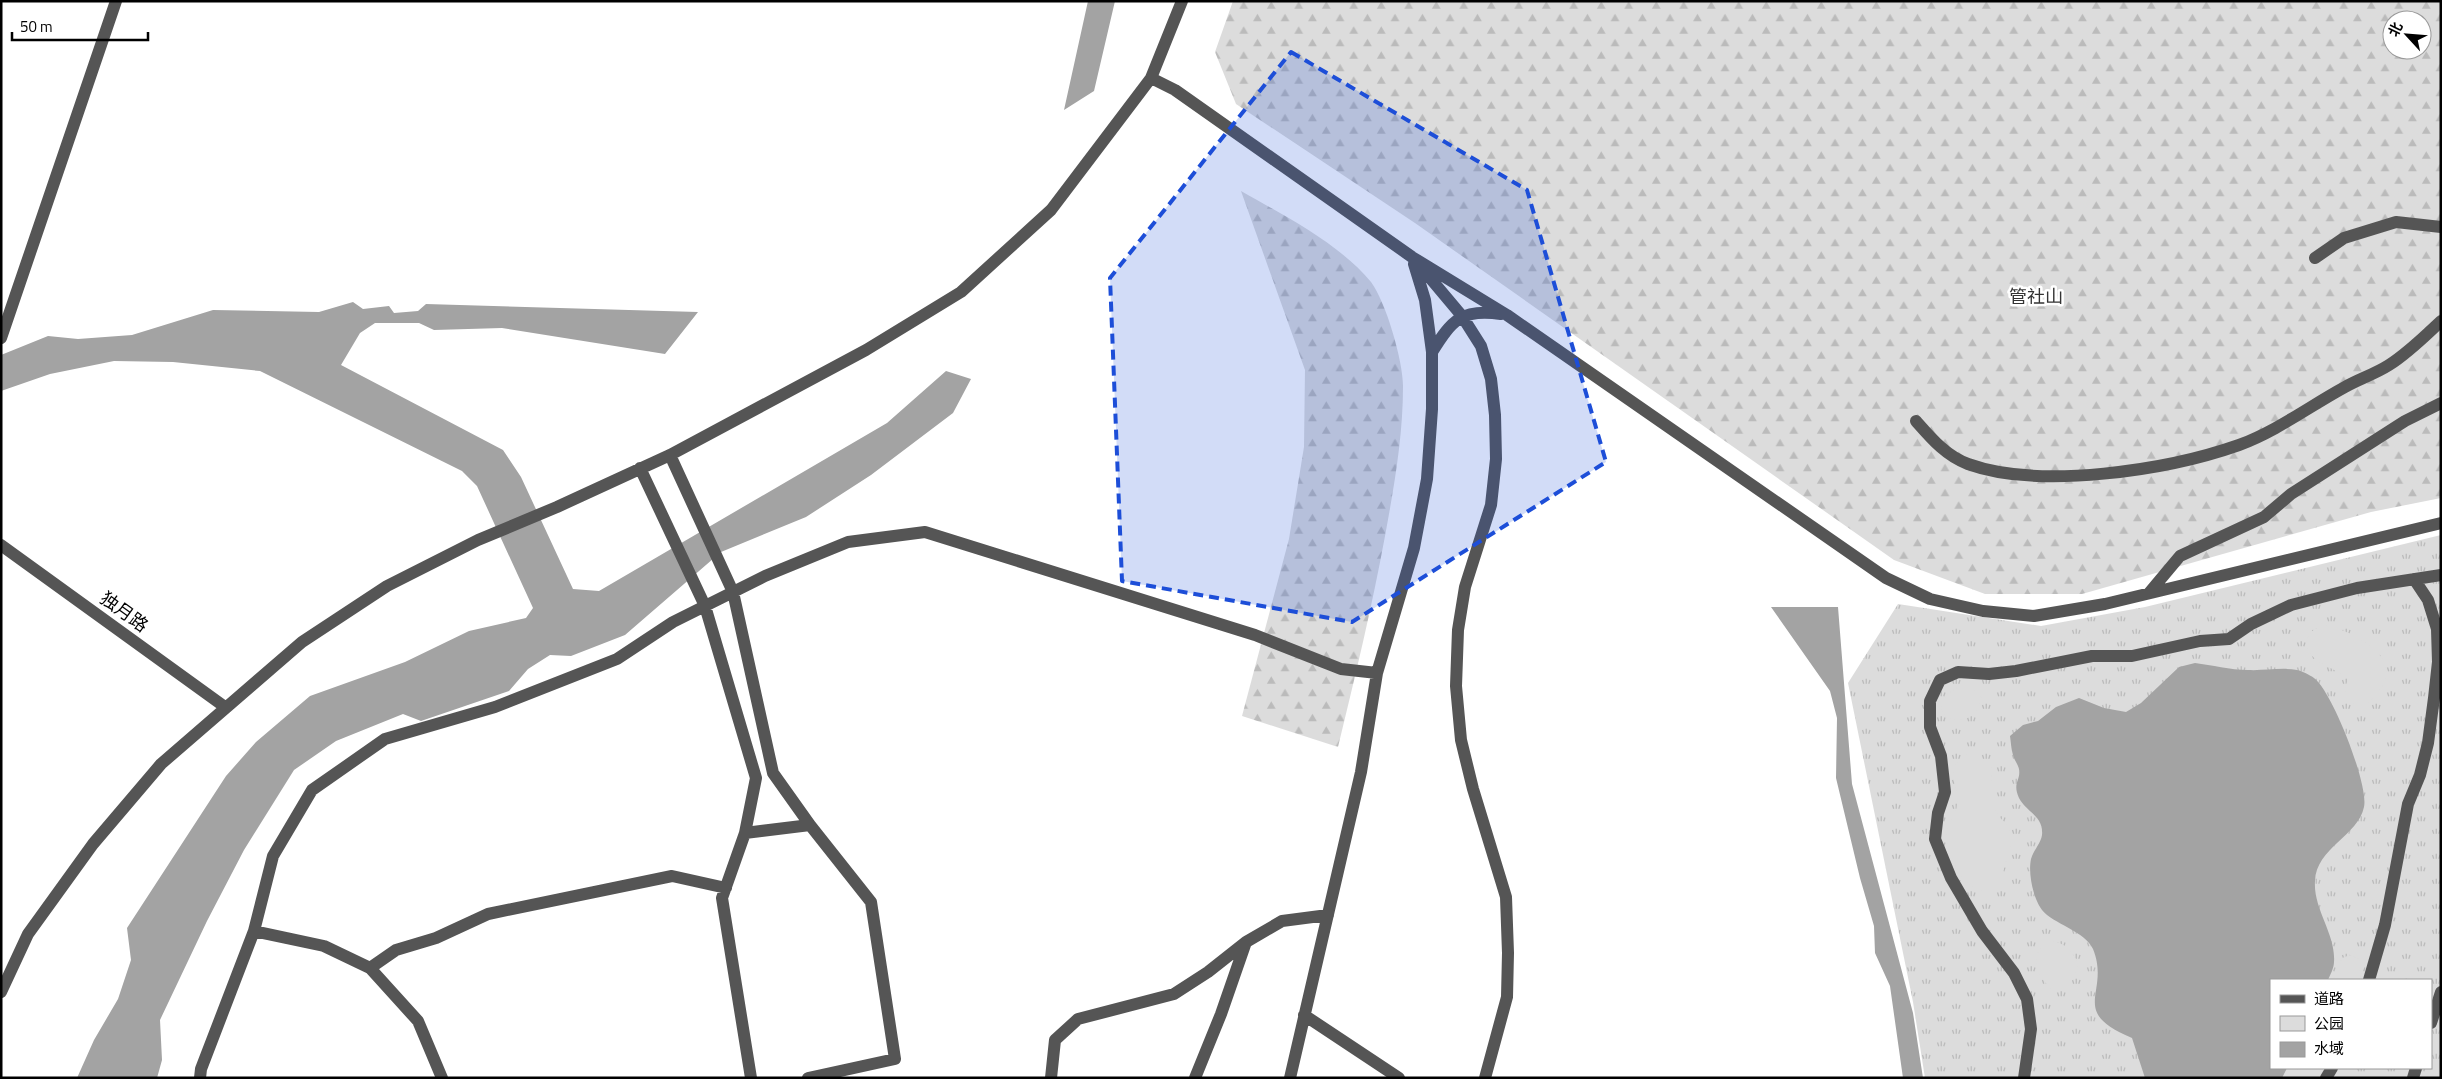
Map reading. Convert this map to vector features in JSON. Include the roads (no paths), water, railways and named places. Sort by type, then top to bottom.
[{"type":"street","points":[[1,338],[116,1]]},
{"type":"street","points":[[1,992],[28,934],[93,844],[161,764],[302,642],[386,586],[478,540],[557,507],[670,455],[866,350],[961,292],[1051,210],[1150,78],[1182,1]]},
{"type":"street","points":[[1150,78],[1175,90],[1412,257],[1507,315],[1886,578],[1930,599],[1983,611],[2034,616],[2105,604],[2441,522]]},
{"type":"street","points":[[2315,258],[2344,238],[2396,222],[2441,227]]},
{"type":"street","points":[[1412,257],[1462,316],[1482,346],[1491,379],[1495,415],[1496,459],[1491,506],[1465,587],[1458,630],[1456,686],[1461,740],[1473,789],[1506,897],[1507,997],[1485,1078]]},
{"type":"street","points":[[1290,1078],[1361,772],[1377,673],[1414,548],[1427,478],[1432,352],[1425,300],[1412,257]]},
{"type":"street","points":[[1432,352],[1445,332],[1462,316],[1481,311],[1507,315]]},
{"type":"street","points":[[1916,421],[1938,447],[1967,464],[2012,474],[2073,476],[2174,464],[2240,444],[2300,414],[2346,386],[2388,366],[2415,346],[2441,321]]},
{"type":"street","points":[[2149,593],[2180,556],[2264,517],[2300,489],[2405,421],[2441,403]]},
{"type":"street","points":[[670,455],[733,592],[773,773],[810,825],[871,902],[894,1059],[808,1078]]},
{"type":"street","points":[[640,468],[705,606],[756,778],[745,833],[722,898],[751,1078]]},
{"type":"street","points":[[200,1078],[201,1069],[254,932],[273,856],[312,790],[386,739],[495,707],[617,659],[673,622],[765,576],[848,542],[925,532],[1255,635],[1341,669],[1377,673]]},
{"type":"street","name":"独月路","points":[[1,545],[226,707]]},
{"type":"street","points":[[2024,1078],[2031,1029],[2027,999],[2014,972],[1982,931],[1951,878],[1936,839],[1938,813],[1945,792],[1941,756],[1930,727],[1930,701],[1940,680],[1958,672],[1989,674],[2016,671],[2092,656],[2132,656],[2200,640],[2229,639],[2251,624],[2291,605],[2357,588],[2441,575]]},
{"type":"street","points":[[2369,979],[2385,925],[2408,804],[2420,775],[2428,743],[2434,698],[2438,662],[2437,629],[2428,600],[2414,579]]},
{"type":"street","points":[[756,778],[773,773]]},
{"type":"street","points":[[745,833],[810,825]]},
{"type":"street","points":[[370,968],[396,950],[436,938],[488,914],[672,876],[726,888]]},
{"type":"street","points":[[1051,1078],[1055,1040],[1078,1019],[1174,994],[1208,972],[1246,942],[1282,921],[1328,915]]},
{"type":"street","points":[[254,932],[324,946],[370,968],[418,1021],[442,1078]]},
{"type":"street","points":[[1195,1078],[1221,1014],[1246,942]]},
{"type":"street","points":[[2432,1020],[2441,992]]},
{"type":"street","points":[[1304,1015],[1399,1078]]},
{"type":"water","points":[[1088,1],[1115,1],[1094,91],[1064,110]]},
{"type":"water","points":[[353,302],[363,309],[389,306],[394,313],[418,311],[426,304],[698,312],[665,354],[502,328],[434,330],[419,323],[375,323],[360,333],[341,365],[503,450],[521,477],[573,589],[599,591],[887,423],[946,371],[971,379],[953,413],[871,475],[806,517],[721,552],[625,635],[571,656],[550,655],[528,669],[509,691],[421,721],[403,714],[336,741],[294,770],[244,850],[207,921],[160,1020],[162,1060],[157,1078],[77,1078],[94,1040],[118,999],[131,960],[127,928],[226,776],[256,742],[310,696],[405,662],[469,631],[526,618],[533,608],[477,486],[462,471],[260,371],[173,362],[114,361],[50,374],[1,391],[1,355],[48,336],[78,339],[132,335],[213,310],[319,312]]},
{"type":"water","points":[[1771,607],[1838,607],[1852,784],[1913,1013],[1923,1078],[1903,1078],[1890,986],[1875,953],[1874,926],[1860,878],[1836,778],[1837,718],[1830,691]]},
{"type":"water","points":[[2195,663],[2241,670],[2291,669],[2308,674],[2322,686],[2330,701],[2348,739],[2361,779],[2364,807],[2360,817],[2322,860],[2317,870],[2315,881],[2317,902],[2332,941],[2334,952],[2333,969],[2328,979],[2270,979],[2270,1069],[2286,1069],[2282,1078],[2145,1078],[2132,1038],[2112,1028],[2101,1019],[2096,1010],[2095,1000],[2098,978],[2093,949],[2083,937],[2042,910],[2032,885],[2031,859],[2039,844],[2042,829],[2040,823],[2022,803],[2017,793],[2016,785],[2019,769],[2012,753],[2010,736],[2023,725],[2038,721],[2056,707],[2079,698],[2104,708],[2126,712],[2141,703],[2179,667]]},
{"type":"park label","name":"管社山","points":[[2036,297]]}]
